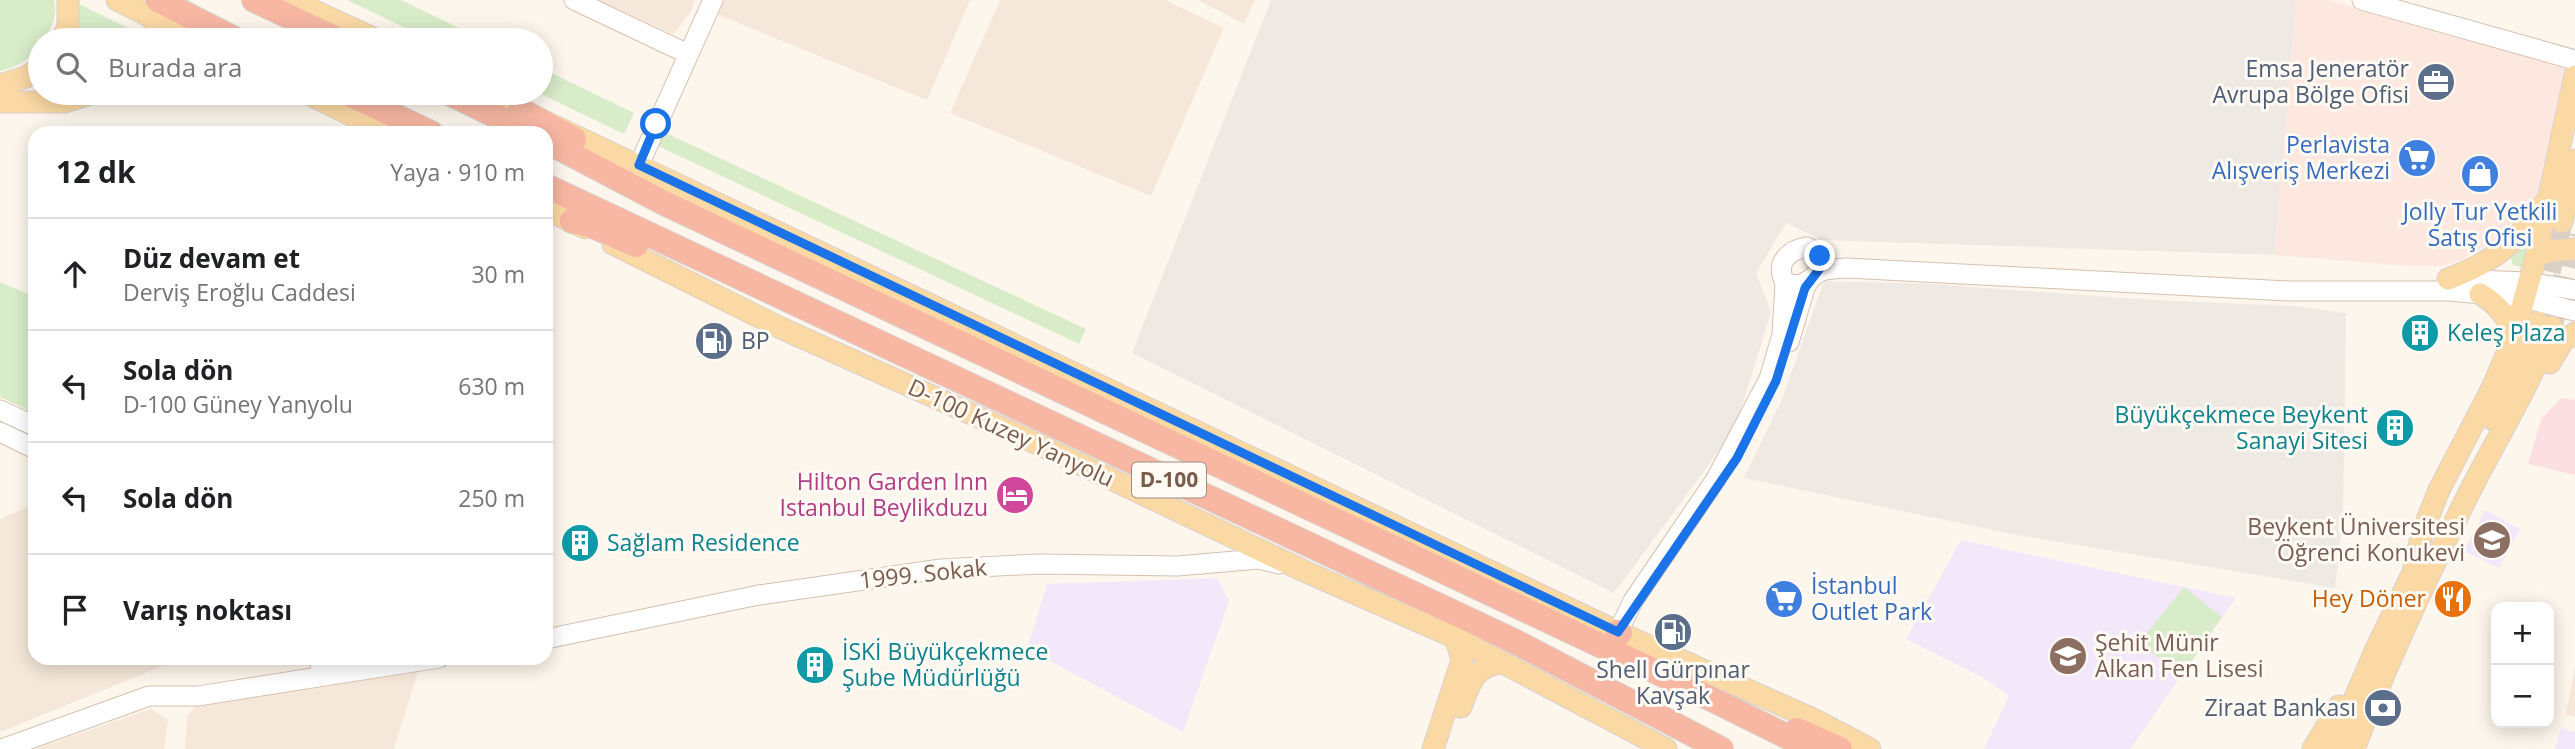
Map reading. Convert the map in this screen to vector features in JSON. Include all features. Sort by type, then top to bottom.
[{"type":"highway","points":[[158,0],[213,28]]},
{"type":"highway","points":[[254,0],[314,28]]},
{"type":"highway","points":[[372,105],[416,126]]},
{"type":"highway","points":[[474,105],[517,126]]},
{"type":"highway","points":[[520,110],[549,126]]},
{"type":"highway","points":[[553,128],[718,220],[768,253]]},
{"type":"highway","name":"D-100","points":[[553,145],[664,203],[768,253],[1750,717],[1812,749]]},
{"type":"highway","name":"D-100","points":[[553,189],[1512,640],[1721,749]]},
{"type":"highway","points":[[572,221],[593,226],[643,248],[848,343],[901,354]]},
{"type":"highway","points":[[1437,606],[1513,654],[1684,749]]},
{"type":"highway","points":[[1750,717],[1776,722],[1840,749]]},
{"type":"main road","points":[[67,28],[68,0]]},
{"type":"main road","points":[[117,0],[172,28]]},
{"type":"main road","points":[[291,0],[351,28]]},
{"type":"main road","points":[[574,0],[682,51]]},
{"type":"main road","points":[[2362,0],[2575,60]]},
{"type":"main road","points":[[633,162],[703,8]]},
{"type":"main road","points":[[0,85],[28,76]]},
{"type":"main road","points":[[2448,279],[2479,268],[2500,254],[2549,199],[2575,76]]},
{"type":"main road","points":[[0,102],[28,103]]},
{"type":"main road","points":[[331,105],[374,126]]},
{"type":"main road","points":[[510,105],[1621,628],[1870,749]]},
{"type":"main road","points":[[2413,572],[2422,533],[2438,490],[2492,388],[2513,340],[2536,256],[2560,226],[2575,160]]},
{"type":"main road","points":[[2549,199],[2560,226]]},
{"type":"main road","name":"D-100 Kuzey Yanyolu","points":[[553,212],[783,330],[1027,439],[1304,571],[1456,638],[1666,749]]},
{"type":"main road","points":[[1621,628],[1633,601],[1716,479],[1769,379],[1782,335],[1785,283],[1781,272],[1784,258],[1801,248],[1844,256],[2086,267],[2292,285]]},
{"type":"main road","points":[[2536,256],[2550,251],[2575,249]]},
{"type":"main road","points":[[1621,628],[1737,458],[1776,381],[1805,288],[1814,277],[1821,260],[1817,252]]},
{"type":"main road","points":[[1785,283],[1801,285],[1814,277],[1847,268],[2354,286],[2480,294],[2525,290],[2575,290]]},
{"type":"main road","points":[[2354,286],[2448,279],[2525,290],[2575,311]]},
{"type":"main road","points":[[2480,294],[2499,307],[2511,327],[2513,340]]},
{"type":"main road","points":[[2333,749],[2413,572],[2477,446],[2545,325],[2538,364],[2469,494],[2384,675],[2354,749]]},
{"type":"main road","points":[[2384,675],[2404,656],[2413,639],[2474,510],[2556,350],[2575,333]]},
{"type":"main road","points":[[0,410],[28,423]]},
{"type":"main road","points":[[0,432],[28,446]]},
{"type":"main road","name":"1999. Sokak","points":[[553,638],[759,595],[941,569],[1038,564],[1177,566],[1259,559],[1304,571]]},
{"type":"main road","points":[[1433,749],[1462,660],[1456,638]]},
{"type":"main road","points":[[2312,749],[2375,651]]},
{"type":"main road","points":[[1447,749],[1474,677],[1486,666],[1502,662]]},
{"type":"main road","points":[[176,696],[203,684],[310,665]]},
{"type":"main road","points":[[2,749],[149,696],[198,696],[395,665]]},
{"type":"shaded area","points":[[598,0],[695,0],[690,13],[673,34]]},
{"type":"shaded area","points":[[722,0],[970,0],[927,100],[716,14]]},
{"type":"shaded area","points":[[1000,0],[1165,0],[1224,28],[1151,196],[950,113]]},
{"type":"shaded area","points":[[1198,0],[1255,0],[1244,24]]},
{"type":"shaded area","points":[[1271,0],[2296,0],[2274,255],[1822,240],[1786,223],[1756,273],[1771,312],[1735,429],[1614,593],[1132,353]]},
{"type":"shaded area","points":[[2296,0],[2328,0],[2567,67],[2540,193],[2500,238],[2459,261],[2442,266],[2409,266],[2274,255]]},
{"type":"shaded area","points":[[1824,281],[1930,284],[2153,300],[2292,306],[2346,313],[2343,517],[2335,588],[2017,535],[1744,478],[1782,399]]},
{"type":"shaded area","points":[[2561,398],[2575,400],[2575,475],[2528,464],[2541,419]]},
{"type":"shaded area","points":[[28,507],[28,665],[165,665],[0,732],[0,519]]},
{"type":"shaded area","name":"Beykent Üniversitesi Öğrenci Konukevi","points":[[2485,510],[2520,529],[2499,568],[2464,551]]},
{"type":"shaded area","name":"Şehit Münir Alkan Fen Lisesi","points":[[1961,540],[2236,598],[2130,749],[1984,749],[2009,696],[1982,677],[1906,639]]},
{"type":"shaded area","points":[[1217,578],[1229,601],[1183,732],[1027,649],[1047,584]]},
{"type":"shaded area","points":[[2575,665],[2575,717],[2566,714]]},
{"type":"shaded area","points":[[418,671],[394,749],[185,749],[187,717],[197,703]]},
{"type":"shaded area","points":[[151,709],[168,720],[164,749],[34,749]]},
{"type":"shaded area","points":[[2561,728],[2575,732],[2575,749],[2555,749]]},
{"type":"green space","points":[[0,0],[54,0],[55,11],[50,28],[28,28],[28,57],[0,71]]},
{"type":"green space","points":[[347,0],[401,0],[459,28],[406,28]]},
{"type":"green space","points":[[77,3],[128,28],[72,28]]},
{"type":"green space","points":[[553,74],[634,113],[624,134],[553,100]]},
{"type":"green space","points":[[664,132],[1086,329],[1079,344],[658,146]]},
{"type":"green space","points":[[2534,227],[2524,267],[2513,265],[2509,254]]},
{"type":"green space","points":[[0,282],[28,294],[28,410],[0,397]]},
{"type":"green space","points":[[2184,587],[2222,617],[2183,674],[2138,644]]},
{"type":"tunnel","points":[[2543,302],[2562,222]]},
{"type":"tunnel","points":[[2552,327],[2574,234]]},
{"type":"place","name":"Emsa Jeneratör Avrupa Bölge Ofisi","points":[[2436,82]]},
{"type":"place","name":"Perlavista Alışveriş Merkezi","points":[[2417,158]]},
{"type":"place","name":"Jolly Tur Yetkili Satış Ofisi","points":[[2480,174]]},
{"type":"place","name":"Keleş Plaza","points":[[2420,333]]},
{"type":"place","name":"BP","points":[[714,341]]},
{"type":"place","name":"Büyükçekmece Beykent Sanayi Sitesi","points":[[2395,428]]},
{"type":"place","name":"Hilton Garden Inn Istanbul Beylikduzu","points":[[1015,495]]},
{"type":"place","name":"Beykent Üniversitesi Öğrenci Konukevi","points":[[2492,540]]},
{"type":"place","name":"Sağlam Residence","points":[[580,543]]},
{"type":"place","name":"İstanbul Outlet Park","points":[[1784,599]]},
{"type":"place","name":"Hey Döner","points":[[2453,599]]},
{"type":"place","name":"Shell Gürpınar Kavşak","points":[[1673,632]]},
{"type":"place","name":"Şehit Münir Alkan Fen Lisesi","points":[[2068,656]]},
{"type":"place","name":"İSKİ Büyükçekmece Şube Müdürlüğü","points":[[815,665]]},
{"type":"place","name":"Ziraat Bankası","points":[[2383,708]]},
{"type":"route","points":[[656,124],[639,165],[1618,632],[1625,618],[1722,482],[1756,423],[1785,357],[1805,288],[1821,267],[1820,256]]}]
